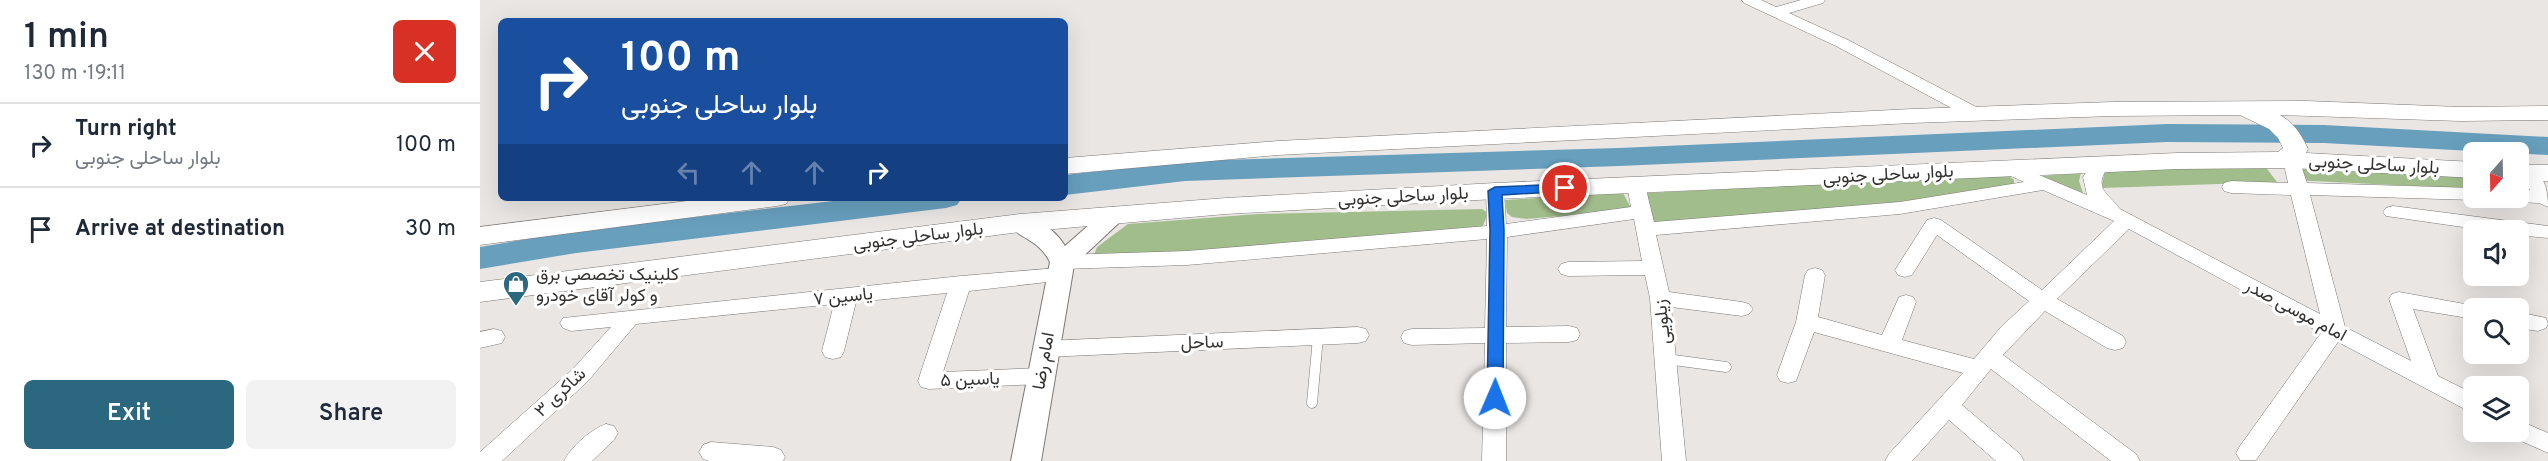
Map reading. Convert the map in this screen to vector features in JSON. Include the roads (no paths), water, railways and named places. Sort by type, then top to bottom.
[{"type":"main road","points":[[1068,165],[1278,148],[2113,109],[2306,108],[2460,114],[2548,113]]},
{"type":"main road","points":[[2306,108],[2300,116],[2301,127],[2310,139],[2347,162]]},
{"type":"main road","points":[[2241,109],[2269,118],[2290,133],[2296,149],[2288,160]]},
{"type":"main road","name":"بلوار ساحلی جنوبی","points":[[480,292],[1020,223],[1226,206],[1495,191],[2100,165],[2288,160],[2463,169]]},
{"type":"main road","points":[[480,236],[754,201]]},
{"type":"street","points":[[1749,0],[1842,43],[1976,114]]},
{"type":"street","points":[[1775,12],[1818,0]]},
{"type":"street","points":[[2248,453],[2335,330],[2299,188],[2288,160]]},
{"type":"street","points":[[2100,165],[2093,171],[2091,180],[2093,190],[2102,203],[2122,218]]},
{"type":"street","points":[[2008,168],[2122,218]]},
{"type":"street","name":"یاسین ۷","points":[[571,323],[847,296],[961,283],[1060,268],[1471,235],[1497,230],[1900,208],[2045,184]]},
{"type":"street","name":"زیلویی","points":[[1635,185],[1660,298],[1674,461]]},
{"type":"street","points":[[2231,187],[2463,194]]},
{"type":"street","points":[[1494,461],[1497,230],[1495,191]]},
{"type":"street","points":[[2393,212],[2548,232]]},
{"type":"street","points":[[1020,223],[1042,234],[1054,245],[1060,268],[1114,215]]},
{"type":"street","points":[[1896,461],[1948,406],[1984,362],[2122,218]]},
{"type":"street","name":"امام موسی صدر","points":[[2122,218],[2463,399]]},
{"type":"street","points":[[1905,270],[1934,224],[2043,301],[2115,342]]},
{"type":"street","name":"امام رضا","points":[[1026,461],[1060,268]]},
{"type":"street","points":[[1568,269],[1653,268]]},
{"type":"street","points":[[1788,375],[1807,322],[1815,275]]},
{"type":"street","name":"یاسین ۵","points":[[961,283],[929,381],[1041,376]]},
{"type":"street","points":[[833,351],[847,296]]},
{"type":"street","points":[[1660,298],[1742,309]]},
{"type":"street","points":[[2429,381],[2399,299],[2463,310]]},
{"type":"street","points":[[1889,345],[1906,303]]},
{"type":"street","name":"شاکری ۳","points":[[486,461],[581,374],[629,318]]},
{"type":"street","points":[[1807,322],[1889,345],[1984,362],[2128,461]]},
{"type":"street","points":[[1412,337],[1569,334]]},
{"type":"street","name":"ساحل","points":[[1046,348],[1358,335]]},
{"type":"street","points":[[1948,406],[2012,461]]},
{"type":"street","points":[[576,461],[606,433]]},
{"type":"street","points":[[2529,434],[2548,444]]},
{"type":"street","points":[[711,452],[773,457],[770,461]]},
{"type":"lane","points":[[1312,403],[1318,337]]},
{"type":"lane","points":[[1666,359],[1726,368]]},
{"type":"waterway","points":[[1068,185],[1185,171],[1619,157],[2167,133],[2324,134],[2548,146]]},
{"type":"waterway","points":[[480,258],[576,242],[921,201]]},
{"type":"place","name":"کلینیک تخصصی برق و کولر آقای خودرو","points":[[516,307]]}]
